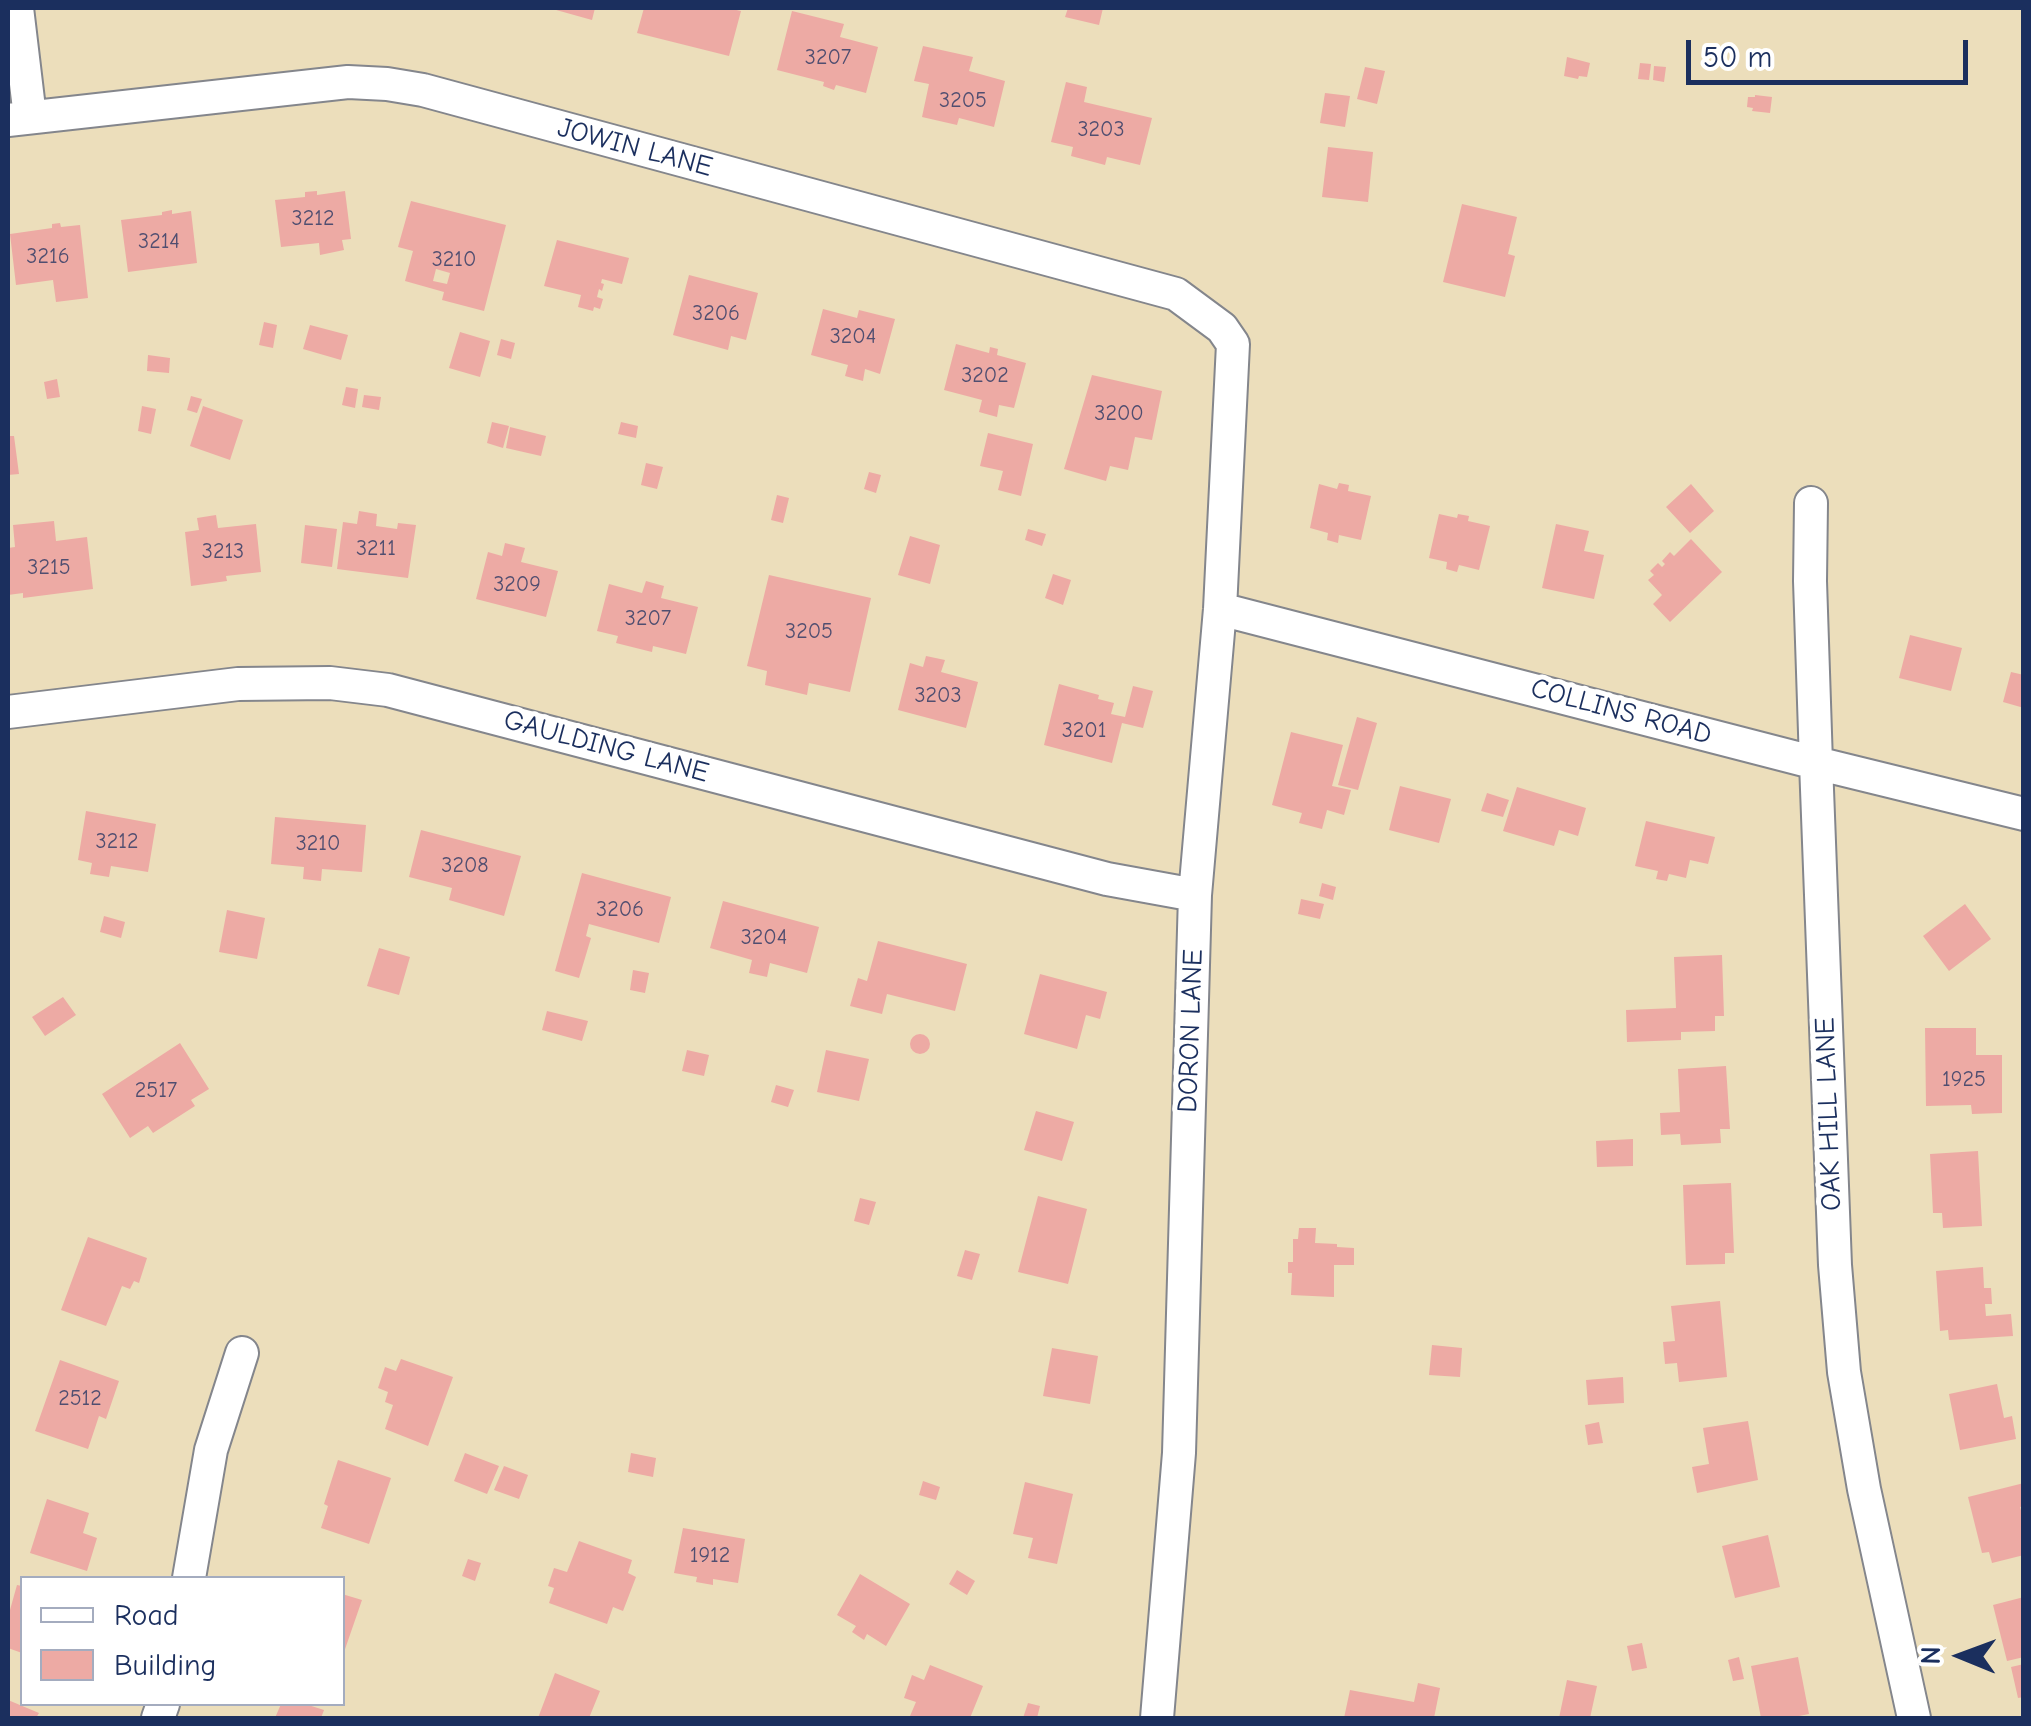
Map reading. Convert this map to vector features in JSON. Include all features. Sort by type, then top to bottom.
[{"type":"street","points":[[17,8],[19,119]]},
{"type":"street","name":"JOWIN LANE","points":[[19,119],[348,82],[422,90],[1176,294],[1222,328],[1234,344]]},
{"type":"street","name":"DORON LANE","points":[[1158,1718],[1179,1453],[1196,895],[1220,608],[1234,344]]},
{"type":"street","name":"OAK HILL LANE","points":[[1811,503],[1810,581],[1835,1265],[1844,1372],[1864,1489],[1914,1718]]},
{"type":"street","name":"COLLINS ROAD","points":[[1220,608],[2024,814]]},
{"type":"street","name":"GAULDING LANE","points":[[8,712],[238,684],[330,683],[388,690],[1107,879],[1196,895]]},
{"type":"street","points":[[190,1576],[210,1450],[242,1353]]},
{"type":"building","points":[[549,8],[595,8],[592,20]]},
{"type":"building","points":[[644,8],[741,11],[729,56],[637,33]]},
{"type":"building","points":[[1068,8],[1103,8],[1099,25],[1065,17]]},
{"type":"building","points":[[792,11],[844,24],[840,37],[878,47],[866,93],[836,85],[834,90],[823,86],[824,82],[777,70]]},
{"type":"building","points":[[923,46],[973,57],[969,71],[1005,81],[994,127],[959,118],[957,125],[922,117],[929,84],[914,81]]},
{"type":"building","points":[[1567,57],[1590,63],[1587,77],[1564,76]]},
{"type":"building","points":[[1640,63],[1651,64],[1649,80],[1638,79]]},
{"type":"building","points":[[1654,66],[1666,67],[1664,82],[1653,80]]},
{"type":"building","points":[[1365,67],[1385,71],[1377,104],[1357,99]]},
{"type":"building","points":[[1066,82],[1087,87],[1084,102],[1152,118],[1140,165],[1107,157],[1105,165],[1071,156],[1073,147],[1051,142]]},
{"type":"building","points":[[1325,93],[1350,96],[1345,127],[1320,123]]},
{"type":"building","points":[[1748,97],[1772,97],[1770,113],[1747,107]]},
{"type":"building","points":[[1328,147],[1373,152],[1368,202],[1322,197]]},
{"type":"building","points":[[317,191],[317,195],[345,191],[351,239],[342,240],[344,250],[320,255],[319,243],[281,247],[275,200],[305,197],[305,192]]},
{"type":"building","points":[[411,201],[506,225],[484,311],[442,300],[444,292],[405,281],[413,251],[398,247]],"holes":[[[436,269],[450,273],[447,284],[433,281]]]},
{"type":"building","points":[[1462,204],[1517,217],[1508,254],[1515,256],[1505,297],[1443,282]]},
{"type":"building","points":[[172,210],[172,214],[191,211],[197,263],[128,272],[121,220]]},
{"type":"building","points":[[60,223],[61,227],[80,225],[88,298],[56,302],[53,280],[16,285],[10,234],[52,228],[52,224]]},
{"type":"building","points":[[557,240],[629,258],[622,284],[602,279],[604,284],[597,297],[603,299],[600,309],[578,307],[581,295],[544,286]]},
{"type":"building","points":[[689,275],[758,293],[746,340],[731,336],[728,350],[673,335]]},
{"type":"building","points":[[823,309],[857,318],[859,310],[895,319],[880,374],[865,369],[863,381],[845,376],[848,365],[811,355]]},
{"type":"building","points":[[264,322],[277,325],[273,348],[259,345]]},
{"type":"building","points":[[310,325],[348,335],[341,360],[303,349]]},
{"type":"building","points":[[460,332],[490,341],[480,377],[449,368]]},
{"type":"building","points":[[501,339],[515,343],[511,359],[497,355]]},
{"type":"building","points":[[956,344],[989,353],[990,347],[998,349],[997,355],[1026,363],[1014,408],[999,405],[997,417],[979,412],[982,400],[944,390]]},
{"type":"building","points":[[148,355],[170,358],[169,373],[147,371]]},
{"type":"building","points":[[1092,375],[1162,391],[1152,440],[1135,437],[1128,470],[1110,466],[1106,481],[1064,469]]},
{"type":"building","points":[[57,379],[60,397],[47,399],[44,382]]},
{"type":"building","points":[[346,387],[358,389],[355,408],[342,405]]},
{"type":"building","points":[[364,395],[381,397],[379,410],[362,407]]},
{"type":"building","points":[[191,396],[202,399],[197,413],[187,410]]},
{"type":"building","points":[[142,406],[156,409],[151,434],[138,431]]},
{"type":"building","points":[[203,406],[243,420],[230,460],[190,446]]},
{"type":"building","points":[[492,422],[509,426],[503,448],[487,443]]},
{"type":"building","points":[[621,422],[638,426],[636,438],[618,434]]},
{"type":"building","points":[[510,427],[546,436],[541,456],[506,448]]},
{"type":"building","points":[[988,433],[1033,444],[1021,496],[998,490],[1003,471],[980,466]]},
{"type":"building","points":[[8,436],[14,436],[19,474],[8,475]]},
{"type":"building","points":[[646,463],[663,467],[657,489],[641,485]]},
{"type":"building","points":[[869,472],[881,475],[876,493],[864,489]]},
{"type":"building","points":[[1339,483],[1349,485],[1348,491],[1371,496],[1361,540],[1339,535],[1338,543],[1327,540],[1328,533],[1310,528],[1319,484],[1337,489]]},
{"type":"building","points":[[1691,484],[1714,511],[1690,533],[1666,507]]},
{"type":"building","points":[[777,495],[789,498],[783,523],[771,520]]},
{"type":"building","points":[[359,511],[377,514],[376,526],[397,529],[398,523],[416,525],[408,578],[337,569],[343,522],[357,524]]},
{"type":"building","points":[[1439,514],[1469,516],[1468,521],[1490,526],[1479,570],[1459,565],[1457,572],[1446,569],[1447,562],[1429,558]]},
{"type":"building","points":[[216,515],[218,528],[256,524],[261,572],[191,586],[185,532],[199,530],[197,518]]},
{"type":"building","points":[[54,521],[56,541],[87,537],[93,589],[23,598],[23,593],[8,595],[8,548],[15,547],[13,525]]},
{"type":"building","points":[[1556,524],[1589,531],[1584,551],[1604,555],[1594,599],[1542,588]]},
{"type":"building","points":[[305,525],[337,529],[332,567],[301,563]]},
{"type":"building","points":[[1028,529],[1046,534],[1042,546],[1025,540]]},
{"type":"building","points":[[910,536],[940,545],[930,584],[898,575]]},
{"type":"building","points":[[1691,539],[1722,572],[1670,622],[1653,604],[1662,595],[1648,580],[1654,575],[1650,571],[1658,563],[1662,567],[1670,552],[1674,556]]},
{"type":"building","points":[[505,543],[525,548],[521,562],[558,571],[546,617],[476,599],[488,552],[502,556]]},
{"type":"building","points":[[1053,574],[1071,580],[1063,605],[1045,598]]},
{"type":"building","points":[[769,575],[871,598],[850,692],[809,683],[807,695],[765,685],[767,671],[747,666]]},
{"type":"building","points":[[646,581],[664,586],[661,598],[698,607],[686,654],[653,646],[652,652],[616,643],[618,636],[597,631],[609,584],[642,593]]},
{"type":"building","points":[[1910,635],[1962,648],[1951,691],[1899,678]]},
{"type":"building","points":[[926,656],[945,660],[941,672],[978,682],[966,728],[898,710],[910,663],[923,667]]},
{"type":"building","points":[[2011,672],[2024,675],[2024,708],[2003,702]]},
{"type":"building","points":[[1059,684],[1099,695],[1098,699],[1114,703],[1111,714],[1125,717],[1133,686],[1153,691],[1143,728],[1122,723],[1112,763],[1044,745]]},
{"type":"building","points":[[1357,717],[1377,723],[1358,790],[1338,785]]},
{"type":"building","points":[[1291,732],[1343,745],[1332,786],[1351,790],[1344,815],[1327,810],[1322,829],[1299,823],[1302,813],[1272,805]]},
{"type":"building","points":[[1400,786],[1451,799],[1439,843],[1389,830]]},
{"type":"building","points":[[1517,787],[1586,808],[1578,836],[1559,830],[1554,846],[1503,831]]},
{"type":"building","points":[[1487,793],[1509,800],[1503,817],[1481,811]]},
{"type":"building","points":[[86,811],[156,824],[148,872],[111,866],[109,877],[90,874],[92,863],[78,860]]},
{"type":"building","points":[[275,817],[366,825],[362,872],[322,869],[321,881],[303,879],[304,867],[271,864]]},
{"type":"building","points":[[1646,821],[1715,837],[1708,864],[1690,860],[1686,878],[1669,874],[1667,881],[1656,879],[1658,871],[1635,866]]},
{"type":"building","points":[[421,830],[521,856],[504,916],[449,900],[452,888],[409,877]]},
{"type":"building","points":[[582,873],[671,897],[659,943],[589,924],[586,936],[591,938],[579,978],[555,971]]},
{"type":"building","points":[[1322,883],[1336,887],[1333,900],[1319,896]]},
{"type":"building","points":[[1301,899],[1324,904],[1320,919],[1298,914]]},
{"type":"building","points":[[723,901],[819,927],[807,973],[770,963],[767,977],[749,973],[752,960],[710,948]]},
{"type":"building","points":[[1965,904],[1991,939],[1949,971],[1923,936]]},
{"type":"building","points":[[227,910],[265,918],[257,959],[219,952]]},
{"type":"building","points":[[104,916],[125,922],[121,938],[100,932]]},
{"type":"building","points":[[878,941],[967,964],[955,1011],[887,994],[882,1014],[850,1006],[858,978],[867,981]]},
{"type":"building","points":[[379,948],[410,957],[399,995],[367,986]]},
{"type":"building","points":[[1722,955],[1724,1016],[1715,1016],[1715,1031],[1681,1032],[1681,1040],[1627,1042],[1626,1010],[1676,1008],[1674,957]]},
{"type":"building","points":[[633,970],[649,973],[645,993],[630,990]]},
{"type":"building","points":[[1040,974],[1107,992],[1100,1019],[1086,1015],[1077,1049],[1024,1034]]},
{"type":"building","points":[[63,997],[76,1015],[45,1036],[32,1017]]},
{"type":"building","points":[[547,1011],[588,1021],[582,1041],[542,1030]]},
{"type":"building","points":[[1925,1028],[1976,1028],[1976,1055],[2002,1055],[2002,1113],[1972,1114],[1971,1105],[1926,1106]]},
{"type":"building","points":[[920,1034],[930,1044],[920,1054],[910,1044]]},
{"type":"building","points":[[180,1043],[209,1089],[191,1100],[195,1106],[153,1133],[148,1126],[130,1138],[102,1094]]},
{"type":"building","points":[[687,1050],[709,1055],[704,1076],[682,1071]]},
{"type":"building","points":[[826,1050],[869,1059],[859,1101],[817,1092]]},
{"type":"building","points":[[1726,1066],[1730,1129],[1720,1129],[1721,1143],[1681,1145],[1680,1134],[1661,1135],[1660,1113],[1680,1112],[1678,1069]]},
{"type":"building","points":[[776,1085],[794,1090],[788,1107],[771,1102]]},
{"type":"building","points":[[1036,1111],[1074,1122],[1062,1161],[1024,1150]]},
{"type":"building","points":[[1633,1139],[1633,1166],[1597,1167],[1596,1141]]},
{"type":"building","points":[[1978,1151],[1982,1226],[1943,1228],[1942,1213],[1933,1213],[1930,1154]]},
{"type":"building","points":[[1731,1183],[1734,1253],[1725,1253],[1725,1264],[1686,1265],[1683,1185]]},
{"type":"building","points":[[1038,1196],[1087,1209],[1068,1284],[1018,1272]]},
{"type":"building","points":[[860,1198],[876,1202],[869,1225],[854,1221]]},
{"type":"building","points":[[1299,1228],[1316,1228],[1315,1243],[1354,1248],[1354,1265],[1334,1265],[1334,1297],[1291,1295],[1288,1262],[1293,1262],[1293,1239],[1298,1239]]},
{"type":"building","points":[[88,1237],[147,1258],[139,1283],[134,1281],[130,1289],[122,1286],[106,1326],[61,1310]]},
{"type":"building","points":[[965,1250],[980,1254],[972,1280],[957,1276]]},
{"type":"building","points":[[1983,1267],[1984,1288],[1991,1288],[1992,1304],[1985,1304],[1986,1316],[2011,1314],[2013,1336],[1949,1340],[1948,1330],[1940,1331],[1936,1271]]},
{"type":"building","points":[[1720,1301],[1727,1377],[1679,1382],[1677,1363],[1665,1364],[1663,1342],[1675,1341],[1671,1306]]},
{"type":"building","points":[[1432,1345],[1462,1348],[1460,1377],[1429,1375]]},
{"type":"building","points":[[1052,1348],[1098,1356],[1090,1404],[1043,1396]]},
{"type":"building","points":[[401,1359],[453,1377],[428,1446],[385,1429],[393,1405],[385,1402],[388,1392],[378,1388],[385,1367],[396,1371]]},
{"type":"building","points":[[60,1360],[119,1381],[106,1419],[99,1416],[88,1449],[35,1431]]},
{"type":"building","points":[[1623,1377],[1624,1403],[1588,1405],[1586,1380]]},
{"type":"building","points":[[1997,1384],[2004,1418],[2012,1416],[2016,1439],[1960,1450],[1949,1394]]},
{"type":"building","points":[[1748,1421],[1758,1480],[1697,1493],[1692,1467],[1709,1464],[1703,1428]]},
{"type":"building","points":[[1599,1422],[1603,1443],[1588,1445],[1585,1425]]},
{"type":"building","points":[[465,1453],[499,1466],[487,1494],[454,1481]]},
{"type":"building","points":[[631,1453],[656,1458],[653,1477],[628,1472]]},
{"type":"building","points":[[338,1460],[391,1478],[369,1544],[321,1528]]},
{"type":"building","points":[[504,1466],[528,1475],[519,1499],[494,1490]]},
{"type":"building","points":[[923,1481],[940,1487],[936,1500],[919,1495]]},
{"type":"building","points":[[1025,1482],[1073,1494],[1057,1564],[1028,1558],[1033,1538],[1013,1534]]},
{"type":"building","points":[[2024,1483],[2024,1506],[2020,1507],[2024,1555],[1992,1563],[1989,1552],[1982,1553],[1968,1497]]},
{"type":"building","points":[[47,1499],[89,1513],[83,1533],[97,1538],[87,1571],[30,1553]]},
{"type":"building","points":[[683,1528],[745,1539],[738,1583],[713,1579],[713,1585],[674,1573]]},
{"type":"building","points":[[1768,1535],[1780,1587],[1735,1598],[1722,1546]]},
{"type":"building","points":[[579,1541],[632,1560],[628,1573],[636,1577],[623,1611],[613,1607],[607,1624],[549,1603],[554,1588],[548,1586],[554,1568],[567,1572]]},
{"type":"building","points":[[468,1559],[481,1563],[475,1581],[462,1576]]},
{"type":"building","points":[[957,1570],[975,1581],[967,1595],[949,1584]]},
{"type":"building","points":[[860,1574],[910,1604],[886,1646],[867,1634],[864,1640],[852,1632],[856,1626],[837,1615]]},
{"type":"building","points":[[17,1585],[20,1586],[20,1652],[8,1648],[8,1617]]},
{"type":"building","points":[[345,1595],[362,1600],[345,1649]]},
{"type":"building","points":[[2024,1597],[2024,1657],[2007,1661],[1993,1605]]},
{"type":"building","points":[[1642,1643],[1647,1668],[1632,1671],[1627,1646]]},
{"type":"building","points":[[1739,1657],[1744,1679],[1733,1681],[1728,1660]]},
{"type":"building","points":[[1798,1657],[1809,1714],[1761,1718],[1751,1666]]},
{"type":"building","points":[[2024,1664],[2024,1697],[2018,1698],[2011,1667]]},
{"type":"building","points":[[930,1665],[983,1686],[970,1718],[910,1716],[916,1702],[904,1698],[912,1675],[924,1680]]},
{"type":"building","points":[[555,1673],[600,1691],[589,1718],[538,1718]]},
{"type":"building","points":[[1567,1680],[1597,1686],[1590,1718],[1559,1718]]},
{"type":"building","points":[[1418,1683],[1440,1688],[1434,1718],[1344,1718],[1350,1690],[1414,1702]]},
{"type":"building","points":[[8,1700],[39,1713],[36,1718],[8,1718]]},
{"type":"building","points":[[1028,1703],[1040,1706],[1037,1718],[1023,1718]]},
{"type":"building","points":[[280,1706],[324,1710],[321,1718],[275,1718]]}]
